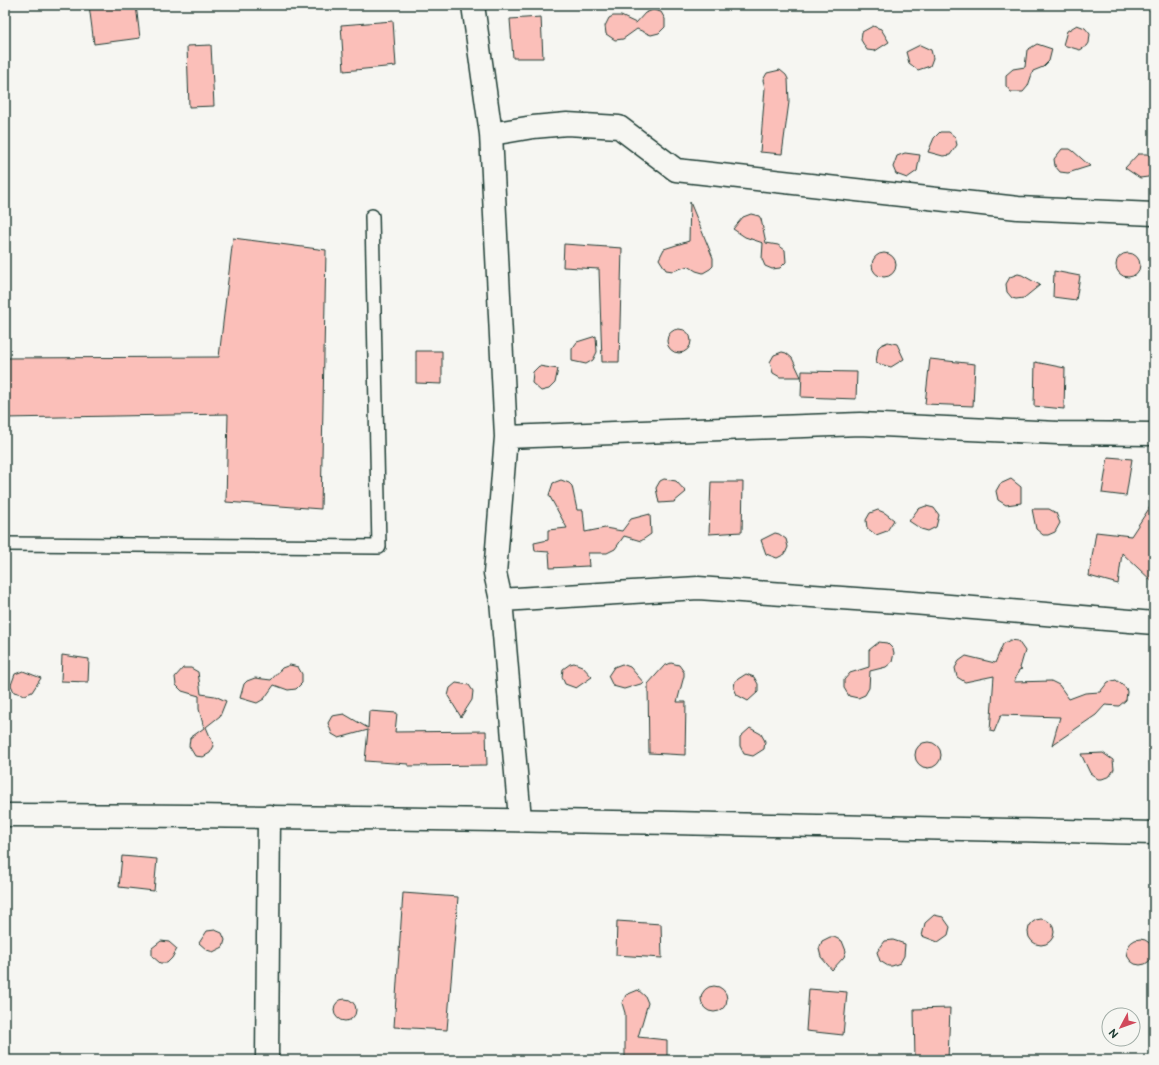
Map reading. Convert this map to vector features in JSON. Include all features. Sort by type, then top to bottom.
[{"type":"street","points":[[473,5],[491,134],[506,437],[495,573],[502,600],[520,819]]},
{"type":"street","points":[[491,134],[533,127],[567,124],[619,127],[676,170],[1018,208],[1154,214]]},
{"type":"street","points":[[506,437],[860,424],[1058,433],[1154,434]]},
{"type":"street","points":[[502,600],[698,588],[913,603],[1154,623]]},
{"type":"street","points":[[5,815],[520,819],[1154,833]]},
{"type":"street","points":[[266,1060],[269,816]]},
{"type":"lane","points":[[5,544],[379,547],[372,216]]},
{"type":"building","points":[[89,5],[136,5],[140,38],[94,44]]},
{"type":"building","points":[[653,10],[661,12],[665,19],[665,27],[659,33],[651,35],[637,29],[623,39],[615,40],[606,34],[605,26],[609,18],[613,16],[621,16],[636,23],[645,13]]},
{"type":"building","points":[[541,17],[543,58],[513,58],[510,19]]},
{"type":"building","points":[[393,21],[396,66],[344,71],[341,25]]},
{"type":"building","points":[[1077,25],[1085,28],[1090,34],[1089,43],[1080,50],[1063,45],[1067,31]]},
{"type":"building","points":[[873,26],[881,29],[889,42],[875,51],[867,50],[861,40],[862,32]]},
{"type":"building","points":[[1037,44],[1052,49],[1049,61],[1043,67],[1033,71],[1028,86],[1023,92],[1011,92],[1006,86],[1006,75],[1013,69],[1025,67],[1027,50]]},
{"type":"building","points":[[211,45],[214,106],[189,107],[187,46]]},
{"type":"building","points":[[920,45],[931,50],[933,58],[930,66],[918,70],[909,63],[906,52]]},
{"type":"building","points":[[780,70],[788,79],[789,102],[782,154],[760,152],[765,88],[763,80],[767,73]]},
{"type":"building","points":[[940,132],[949,132],[955,137],[957,145],[950,155],[943,156],[928,152],[934,138]]},
{"type":"building","points":[[1062,149],[1070,149],[1090,166],[1068,173],[1060,172],[1055,166],[1054,159]]},
{"type":"building","points":[[905,153],[920,155],[917,171],[907,178],[896,174],[893,167],[897,156]]},
{"type":"building","points":[[1138,154],[1147,154],[1154,159],[1154,173],[1148,177],[1140,178],[1125,168]]},
{"type":"building","points":[[690,202],[713,258],[713,266],[703,273],[688,266],[673,271],[666,270],[659,259],[664,249],[689,241]]},
{"type":"building","points":[[751,214],[759,216],[761,219],[766,243],[778,245],[785,250],[786,262],[780,268],[772,269],[765,266],[762,259],[763,243],[745,237],[733,229],[743,217]]},
{"type":"building","points":[[233,238],[326,250],[321,509],[226,502],[228,414],[5,418],[5,358],[219,357]]},
{"type":"building","points":[[564,244],[622,248],[619,362],[602,362],[599,269],[563,267]]},
{"type":"building","points":[[884,253],[893,256],[896,265],[893,274],[884,277],[875,274],[872,265],[875,256]]},
{"type":"building","points":[[1128,253],[1137,256],[1140,265],[1137,274],[1128,277],[1119,274],[1116,265],[1119,256]]},
{"type":"building","points":[[1054,271],[1080,276],[1076,300],[1053,297]]},
{"type":"building","points":[[1018,274],[1040,285],[1024,298],[1016,299],[1012,298],[1007,292],[1006,284],[1010,277]]},
{"type":"building","points":[[679,329],[688,332],[691,341],[688,350],[679,353],[670,350],[667,341],[670,332]]},
{"type":"building","points":[[596,336],[597,352],[593,360],[586,364],[572,361],[572,349],[577,342]]},
{"type":"building","points":[[888,342],[897,344],[904,359],[891,367],[876,363],[878,348]]},
{"type":"building","points":[[416,351],[442,351],[442,384],[416,383]]},
{"type":"building","points":[[782,352],[786,353],[792,358],[801,377],[780,377],[773,373],[770,362],[774,355]]},
{"type":"building","points":[[930,359],[975,364],[973,406],[925,404]]},
{"type":"building","points":[[1035,362],[1065,368],[1064,409],[1034,406]]},
{"type":"building","points":[[539,366],[558,369],[555,383],[549,389],[541,391],[532,383],[533,372]]},
{"type":"building","points":[[802,371],[857,372],[856,399],[801,397]]},
{"type":"building","points":[[1108,457],[1132,459],[1126,496],[1102,493]]},
{"type":"building","points":[[664,479],[676,481],[686,492],[674,502],[659,503],[656,488],[660,481]]},
{"type":"building","points":[[1011,479],[1021,487],[1021,503],[1006,505],[998,500],[996,491],[1000,484]]},
{"type":"building","points":[[561,480],[572,486],[577,510],[583,510],[585,532],[605,528],[622,531],[631,519],[650,514],[651,534],[641,541],[624,536],[615,549],[607,553],[588,553],[589,567],[550,568],[549,552],[535,551],[534,543],[548,540],[548,530],[567,528],[549,495],[553,483]]},
{"type":"building","points":[[711,482],[743,482],[742,532],[709,534]]},
{"type":"building","points":[[1154,501],[1154,583],[1122,553],[1118,584],[1089,576],[1096,532],[1131,536]]},
{"type":"building","points":[[926,506],[934,508],[939,515],[936,527],[928,531],[921,529],[909,521],[918,509]]},
{"type":"building","points":[[1032,509],[1049,509],[1056,513],[1060,523],[1055,532],[1048,535],[1043,535],[1036,529]]},
{"type":"building","points":[[878,510],[894,520],[887,531],[876,535],[867,528],[866,520],[870,513]]},
{"type":"building","points":[[775,533],[786,539],[788,547],[785,554],[777,558],[766,554],[761,540]]},
{"type":"building","points":[[1010,640],[1018,641],[1025,651],[1020,668],[1022,669],[1019,670],[1014,682],[1051,681],[1059,685],[1069,699],[1085,693],[1100,692],[1108,682],[1116,680],[1126,688],[1126,700],[1119,706],[1105,705],[1096,715],[1052,745],[1060,717],[1001,715],[994,732],[990,731],[994,676],[965,682],[957,677],[955,668],[959,661],[966,656],[995,663],[1003,644]]},
{"type":"building","points":[[879,642],[887,643],[893,649],[894,653],[892,662],[886,667],[870,671],[869,688],[865,695],[858,698],[849,696],[844,688],[844,680],[850,673],[869,667],[869,650]]},
{"type":"building","points":[[62,655],[89,659],[88,682],[61,681]]},
{"type":"building","points":[[574,663],[582,666],[592,677],[576,688],[565,684],[562,677],[563,669]]},
{"type":"building","points":[[671,663],[679,665],[684,672],[677,702],[686,702],[685,755],[649,753],[648,684],[664,666]]},
{"type":"building","points":[[622,664],[630,667],[644,683],[624,689],[613,686],[608,676],[614,667]]},
{"type":"building","points":[[290,665],[298,667],[302,674],[302,683],[296,689],[288,690],[274,685],[264,699],[257,703],[240,698],[244,684],[247,681],[255,678],[271,680],[282,668]]},
{"type":"building","points":[[183,668],[191,668],[198,672],[201,694],[215,696],[226,701],[220,716],[206,727],[214,746],[210,753],[203,757],[195,756],[189,746],[190,738],[204,728],[199,709],[199,696],[182,691],[176,685],[175,677]]},
{"type":"building","points":[[23,671],[41,678],[32,692],[25,695],[14,692],[11,685],[15,674]]},
{"type":"building","points":[[746,674],[754,677],[758,684],[758,692],[748,701],[737,695],[734,688],[735,681]]},
{"type":"building","points":[[456,683],[469,685],[473,691],[472,700],[461,717],[448,696],[450,688]]},
{"type":"building","points":[[369,711],[397,713],[395,732],[486,731],[487,765],[408,766],[408,764],[365,761],[368,730],[339,738],[332,734],[328,723],[332,716],[344,714],[368,728]]},
{"type":"building","points":[[750,728],[761,734],[765,741],[764,749],[753,756],[744,754],[740,746],[740,737]]},
{"type":"building","points":[[928,742],[937,746],[941,755],[937,764],[928,768],[919,764],[915,755],[919,746]]},
{"type":"building","points":[[1103,753],[1113,760],[1114,769],[1110,776],[1098,779],[1090,773],[1081,754]]},
{"type":"building","points":[[122,856],[157,859],[154,891],[119,887]]},
{"type":"building","points":[[403,893],[458,897],[447,1030],[394,1027]]},
{"type":"building","points":[[934,915],[943,917],[950,927],[948,935],[938,942],[922,936],[925,923]]},
{"type":"building","points":[[1041,919],[1050,923],[1054,932],[1050,941],[1041,945],[1032,941],[1028,932],[1032,923]]},
{"type":"building","points":[[617,921],[661,924],[662,958],[616,955]]},
{"type":"building","points":[[215,930],[222,933],[225,940],[223,947],[213,952],[207,950],[199,943],[207,931]]},
{"type":"building","points":[[830,937],[834,937],[842,941],[846,951],[844,957],[832,970],[821,957],[819,949],[822,941]]},
{"type":"building","points":[[1140,939],[1149,943],[1153,952],[1149,961],[1140,965],[1131,961],[1127,952],[1131,943]]},
{"type":"building","points":[[893,940],[905,944],[904,956],[900,963],[888,966],[880,961],[877,952],[885,941]]},
{"type":"building","points":[[161,941],[169,942],[177,949],[167,963],[160,963],[152,956],[152,948]]},
{"type":"building","points":[[714,986],[723,990],[727,999],[723,1008],[714,1012],[705,1008],[701,999],[705,990]]},
{"type":"building","points":[[809,989],[847,992],[843,1035],[806,1031]]},
{"type":"building","points":[[638,990],[645,996],[648,1003],[638,1037],[667,1040],[667,1060],[625,1060],[625,1013],[622,1003],[626,995]]},
{"type":"building","points":[[345,999],[353,1002],[356,1010],[353,1018],[345,1021],[337,1018],[334,1010],[337,1002]]},
{"type":"building","points":[[950,1008],[948,1060],[915,1060],[914,1009]]}]
